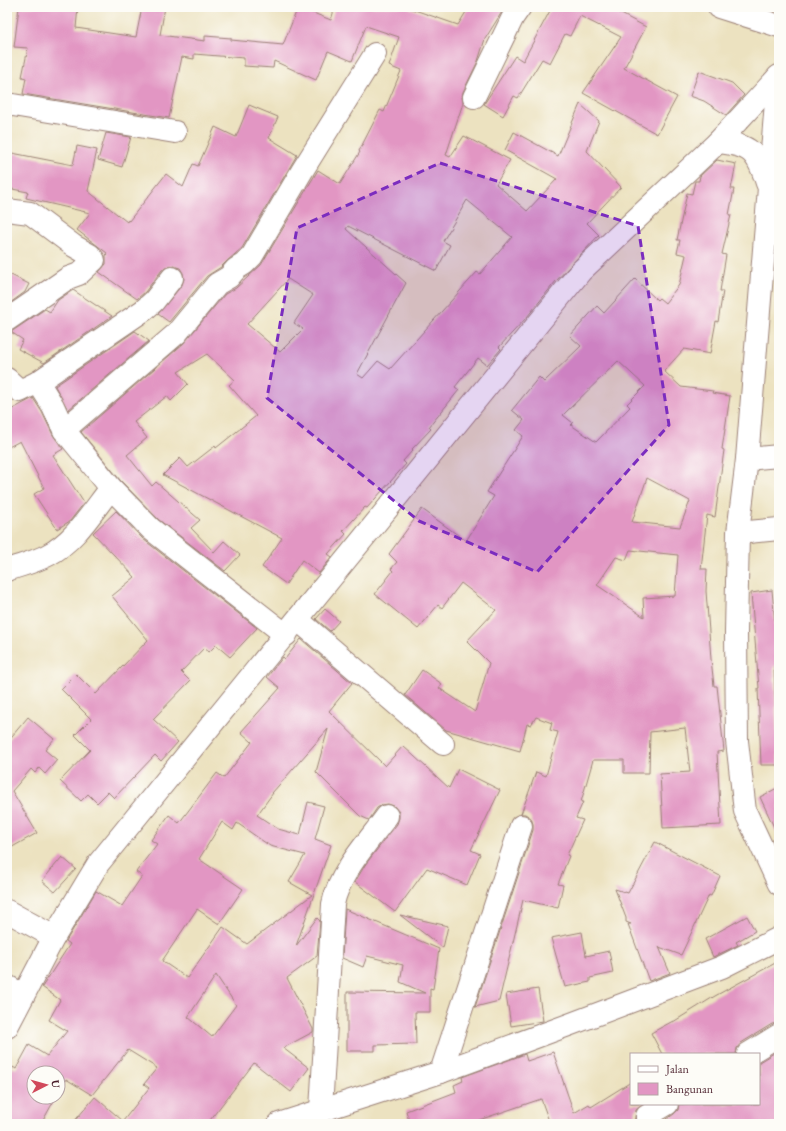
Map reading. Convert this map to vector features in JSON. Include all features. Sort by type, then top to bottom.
[{"type":"main road","points":[[474,97],[520,7]]},
{"type":"main road","points":[[719,7],[779,26]]},
{"type":"main road","points":[[64,430],[176,334],[216,284],[229,277],[252,256],[302,171],[375,54]]},
{"type":"main road","points":[[7,1028],[15,990],[54,937],[98,864],[581,271],[718,142],[779,76]]},
{"type":"main road","points":[[779,76],[747,459],[738,533],[736,632],[737,741],[745,811],[779,884]]},
{"type":"main road","points":[[7,104],[175,132]]},
{"type":"main road","points":[[718,142],[732,143],[744,147],[755,155],[763,169],[769,188]]},
{"type":"main road","points":[[7,210],[30,213],[74,246],[90,254],[94,260],[79,274],[68,278],[7,320]]},
{"type":"main road","points":[[7,380],[20,391],[38,382],[138,315],[154,301],[172,278]]},
{"type":"main road","points":[[38,382],[53,406],[64,430],[111,488],[150,529],[292,627],[443,744]]},
{"type":"main road","points":[[747,459],[779,456]]},
{"type":"main road","points":[[7,570],[48,554],[63,544],[77,532],[111,488]]},
{"type":"main road","points":[[738,533],[779,529]]},
{"type":"main road","points":[[321,1110],[333,904],[335,893],[353,863],[387,816]]},
{"type":"main road","points":[[441,1072],[521,826]]},
{"type":"main road","points":[[7,911],[54,937]]},
{"type":"main road","points":[[279,1124],[441,1072],[722,968],[779,938]]},
{"type":"main road","points":[[750,1053],[779,1035]]},
{"type":"main road","points":[[647,1124],[647,1116],[665,1105]]},
{"type":"highlighted area","points":[[440,163],[638,226],[669,425],[537,572],[419,521],[267,398],[297,228]]},
{"type":"building","points":[[19,7],[78,7],[76,28],[136,37],[142,7],[165,7],[160,35],[205,41],[205,36],[231,38],[231,40],[283,45],[298,7],[331,20],[335,7],[406,7],[458,25],[469,7],[505,7],[485,39],[478,61],[463,92],[463,103],[446,155],[450,157],[464,136],[510,160],[496,184],[527,211],[557,179],[505,150],[514,132],[558,156],[580,104],[599,121],[587,151],[621,187],[587,223],[599,235],[556,281],[527,317],[499,347],[501,349],[487,365],[478,358],[455,387],[459,390],[429,427],[431,429],[403,461],[406,464],[367,508],[365,507],[343,531],[346,534],[328,554],[332,557],[319,573],[302,560],[286,584],[262,567],[282,538],[163,475],[180,458],[188,467],[215,446],[216,448],[256,416],[229,385],[235,380],[207,354],[178,372],[188,384],[171,401],[167,396],[134,422],[147,438],[127,455],[152,486],[156,482],[200,520],[191,528],[214,552],[224,541],[240,555],[225,571],[159,520],[120,480],[81,432],[184,343],[225,294],[236,288],[261,265],[318,170],[340,184],[360,152],[359,151],[380,110],[384,112],[401,71],[389,66],[399,37],[366,26],[352,61],[328,51],[316,80],[274,61],[273,68],[244,66],[244,58],[194,54],[194,59],[182,57],[169,118],[23,94],[26,78],[22,77],[28,48],[14,47]],"holes":[[[467,200],[512,237],[480,274],[477,272],[390,369],[378,361],[363,378],[357,374],[406,283],[346,229],[348,226],[436,271],[450,245],[443,241]],[[288,279],[313,295],[294,323],[303,329],[280,352],[247,324]]]},
{"type":"building","points":[[552,7],[608,7],[646,27],[624,68],[677,97],[657,134],[583,93],[621,37],[580,16],[570,36],[565,34],[550,63],[542,59],[518,98],[514,96],[503,116],[484,104],[515,56],[523,61]]},
{"type":"building","points":[[699,71],[732,83],[744,95],[726,115],[704,101],[690,96]]},
{"type":"building","points":[[249,105],[278,117],[269,138],[297,155],[242,248],[221,267],[207,276],[169,322],[158,314],[182,285],[184,279],[180,268],[173,266],[162,270],[145,292],[137,299],[99,272],[106,264],[107,253],[77,230],[90,213],[26,198],[28,192],[7,188],[7,152],[73,165],[77,146],[97,150],[88,191],[127,222],[166,174],[183,187],[193,164],[198,166],[215,127],[236,137]]},
{"type":"building","points":[[106,133],[131,137],[122,167],[98,160]]},
{"type":"building","points":[[717,160],[736,164],[731,189],[734,189],[729,215],[731,215],[722,254],[726,255],[720,291],[723,291],[718,322],[716,321],[710,354],[684,349],[664,371],[681,387],[713,391],[712,393],[730,396],[722,449],[724,450],[715,517],[707,515],[701,569],[707,569],[706,591],[711,659],[714,686],[717,686],[724,751],[717,752],[721,825],[663,828],[660,774],[690,772],[685,728],[650,732],[649,773],[624,773],[624,760],[593,760],[581,802],[583,802],[576,818],[583,820],[567,855],[569,856],[558,884],[563,885],[558,908],[523,900],[499,1001],[475,1007],[533,830],[531,818],[525,814],[521,814],[536,772],[546,776],[558,732],[550,730],[552,723],[536,717],[531,725],[527,724],[520,751],[446,730],[405,695],[422,670],[442,684],[439,688],[475,712],[489,663],[467,641],[496,610],[461,583],[442,608],[438,605],[418,629],[375,594],[393,571],[391,569],[397,562],[389,554],[422,509],[466,541],[494,496],[487,492],[523,436],[516,430],[524,420],[512,410],[539,377],[544,382],[581,346],[570,336],[597,306],[604,313],[635,279],[657,300],[659,298],[665,303],[679,285],[686,255],[677,253],[680,240],[677,240],[687,193],[692,194],[695,181],[699,181],[700,176]],"holes":[[[618,361],[645,386],[627,404],[630,407],[596,442],[571,425],[573,423],[563,415]],[[647,478],[690,501],[680,527],[632,522]],[[630,550],[678,555],[675,596],[643,598],[644,617],[597,585],[616,557],[626,560]]]},
{"type":"building","points":[[7,273],[29,284],[25,292],[10,303],[7,301]]},
{"type":"building","points":[[73,290],[112,316],[44,363],[18,349],[23,340],[11,332],[45,309],[50,312],[58,300]]},
{"type":"building","points":[[135,331],[149,341],[68,410],[55,386]]},
{"type":"building","points":[[33,398],[42,412],[53,435],[63,449],[53,455],[84,503],[70,521],[57,529],[34,494],[44,488],[20,441],[7,448],[7,412]]},
{"type":"building","points":[[116,511],[143,539],[257,628],[230,657],[216,645],[209,652],[204,648],[181,672],[190,681],[153,719],[178,742],[161,761],[155,755],[114,798],[108,792],[97,803],[88,794],[81,801],[60,781],[90,750],[75,735],[91,719],[61,689],[76,674],[96,694],[148,640],[112,596],[135,577],[93,533]]},
{"type":"building","points":[[772,590],[776,634],[779,634],[779,666],[774,666],[778,765],[761,765],[759,688],[751,593]]},
{"type":"building","points":[[325,609],[339,621],[330,631],[316,619]]},
{"type":"building","points":[[301,639],[352,683],[329,711],[385,766],[403,746],[449,788],[458,769],[500,790],[471,850],[480,854],[467,885],[427,868],[395,912],[355,882],[365,865],[397,824],[399,812],[394,806],[388,804],[377,808],[369,820],[360,816],[316,772],[328,729],[272,793],[257,815],[278,829],[300,835],[308,802],[324,806],[315,839],[331,845],[296,946],[317,918],[320,921],[317,956],[287,978],[313,1029],[313,1032],[283,1048],[309,1068],[291,1092],[254,1063],[207,1124],[72,1124],[95,1097],[123,1121],[149,1088],[144,1084],[157,1068],[128,1050],[92,1095],[66,1079],[66,1065],[26,1065],[26,1105],[52,1105],[41,1124],[7,1124],[7,1079],[13,1067],[16,1069],[29,1045],[47,1056],[67,1031],[49,1020],[60,1000],[42,987],[70,944],[66,941],[96,891],[122,906],[142,876],[136,872],[157,844],[151,840],[169,815],[179,823],[217,773],[224,778],[252,742],[241,732],[280,688],[267,677],[283,657],[285,659]],"holes":[[[222,822],[233,830],[237,823],[270,846],[305,855],[289,882],[312,895],[247,944],[223,927],[187,978],[162,961],[197,909],[219,924],[243,889],[199,859]],[[216,975],[236,1005],[212,1037],[188,1017]]]},
{"type":"building","points":[[28,717],[54,739],[45,750],[57,760],[45,774],[39,768],[35,773],[31,769],[12,791],[37,833],[7,850],[7,742]]},
{"type":"building","points":[[779,787],[779,838],[760,797]]},
{"type":"building","points":[[655,842],[720,876],[711,896],[709,895],[681,955],[659,947],[670,973],[649,981],[628,924],[631,924],[626,922],[626,918],[615,889],[628,893]]},
{"type":"building","points":[[62,857],[76,869],[55,892],[42,881]]},
{"type":"building","points":[[345,909],[439,949],[433,989],[430,988],[430,1012],[415,1012],[416,1044],[375,1045],[375,1051],[347,1051],[347,992],[425,993],[400,982],[403,965],[367,956],[363,967],[342,958]]},
{"type":"building","points":[[400,915],[448,926],[443,948]]},
{"type":"building","points":[[747,916],[755,931],[736,942],[738,945],[713,957],[705,939]]},
{"type":"building","points":[[582,932],[586,956],[609,951],[613,973],[590,978],[590,982],[565,987],[551,938]]},
{"type":"building","points":[[779,961],[779,1023],[772,1024],[741,1043],[737,1048],[736,1053],[661,1053],[651,1033],[673,1022],[715,996]]},
{"type":"building","points":[[538,989],[543,1021],[511,1026],[506,994]]},
{"type":"building","points":[[779,1050],[779,1124],[660,1124],[678,1110],[679,1105],[760,1105],[760,1061]]},
{"type":"building","points":[[553,1052],[574,1113],[589,1104],[591,1107],[630,1083],[630,1105],[642,1105],[636,1110],[634,1124],[550,1124],[541,1099],[479,1120],[481,1124],[410,1124],[406,1111],[456,1092],[454,1085],[463,1081],[462,1077],[525,1054],[527,1061]]}]
